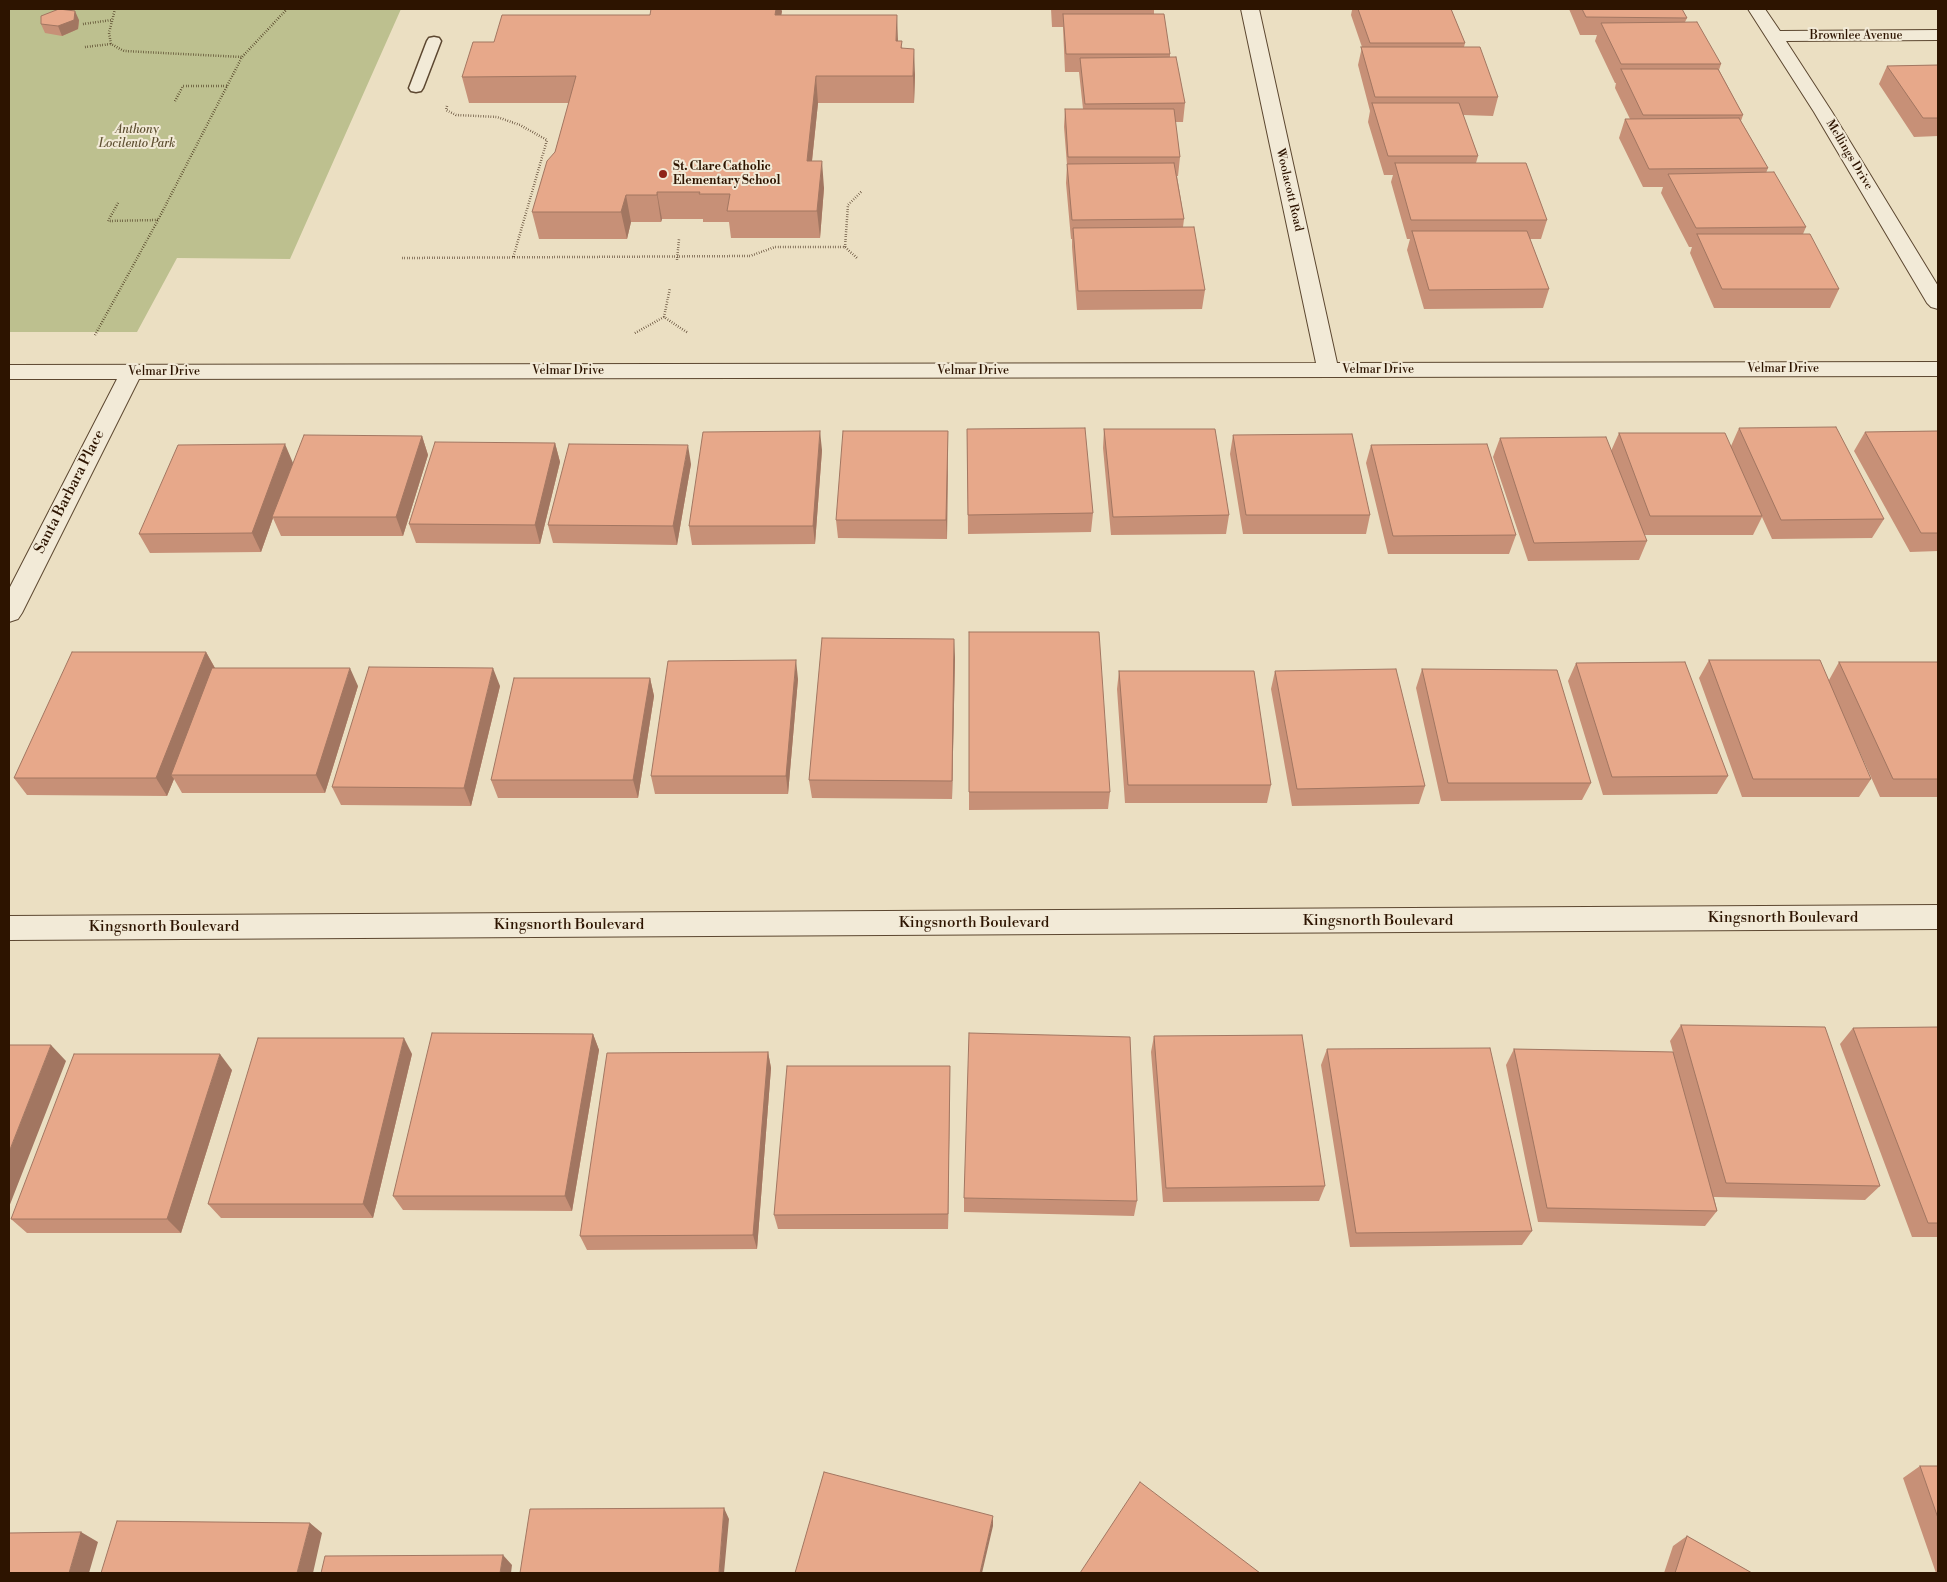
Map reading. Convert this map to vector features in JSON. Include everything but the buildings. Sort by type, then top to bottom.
[{"type":"street","name":"Woolacott Road","points":[[1250,9],[1328,370]]},
{"type":"street","name":"Mellings Drive","points":[[1757,9],[1823,112],[1938,303]]},
{"type":"street","name":"Brownlee Avenue","points":[[1774,36],[1938,35]]},
{"type":"street","name":"Velmar Drive","points":[[9,372],[1938,369]]},
{"type":"street","name":"Santa Barbara Place","points":[[9,612],[131,372]]},
{"type":"street","name":"Kingsnorth Boulevard","points":[[9,928],[1938,918]]},
{"type":"lane","points":[[416,88],[434,41]]},
{"type":"path","points":[[111,44],[109,33],[114,9]]},
{"type":"path","points":[[95,335],[158,220],[242,57],[287,9]]},
{"type":"path","points":[[83,24],[112,20]]},
{"type":"path","points":[[85,47],[111,44],[124,51],[242,57]]},
{"type":"path","points":[[175,101],[183,86],[227,86]]},
{"type":"path","points":[[448,103],[446,110],[456,115],[497,118],[520,125],[547,140],[513,258]]},
{"type":"path","points":[[845,248],[848,205],[862,191]]},
{"type":"path","points":[[118,203],[108,221],[158,220]]},
{"type":"path","points":[[677,258],[680,239]]},
{"type":"path","points":[[402,258],[677,258],[750,256],[775,247],[845,248],[858,259]]},
{"type":"path","points":[[635,334],[664,317],[670,288]]},
{"type":"path","points":[[664,317],[688,333]]},
{"type":"green space","name":"Anthony Locilento Park","points":[[9,9],[401,9],[290,259],[177,258],[137,332],[9,332]]},
{"type":"place","name":"St. Clare Catholic Elementary School","points":[[663,174]]}]
